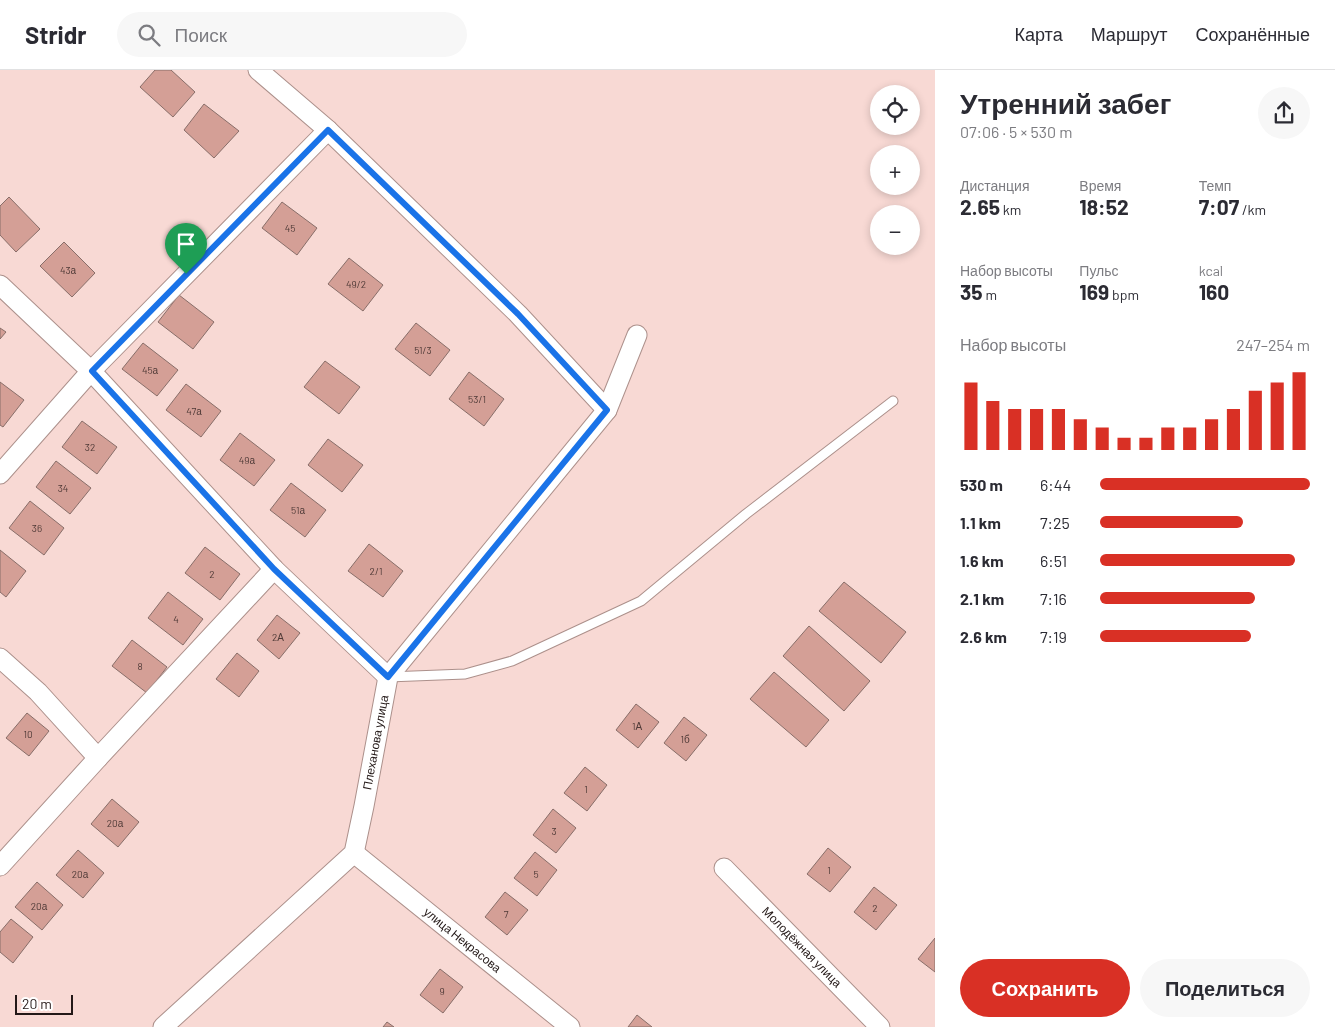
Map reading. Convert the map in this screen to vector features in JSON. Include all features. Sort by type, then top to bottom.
[{"type":"street","points":[[258,70],[328,130],[518,314],[607,410]]},
{"type":"street","points":[[0,474],[92,371],[328,130]]},
{"type":"street","points":[[0,285],[92,371],[274,569],[388,677]]},
{"type":"street","name":"Плеханова улица","points":[[354,853],[388,677],[607,410],[637,335]]},
{"type":"street","points":[[0,866],[274,569]]},
{"type":"street","points":[[0,658],[38,692],[98,758]]},
{"type":"street","points":[[163,1027],[354,853]]},
{"type":"street","name":"улица Некрасова","points":[[354,853],[570,1027]]},
{"type":"street","name":"Молодёжная улица","points":[[724,868],[880,1027]]},
{"type":"lane","points":[[388,677],[465,674],[512,661],[641,601],[746,514],[893,401]]},
{"type":"building","points":[[155,70],[171,70],[195,92],[173,117],[140,87]]},
{"type":"building","points":[[204,104],[239,131],[214,158],[184,130]]},
{"type":"building","points":[[9,197],[40,229],[16,252],[0,235],[0,206]]},
{"type":"building","points":[[282,202],[317,228],[297,255],[262,228]]},
{"type":"building","points":[[64,242],[95,273],[72,297],[40,266]]},
{"type":"building","points":[[349,258],[383,285],[363,311],[328,284]]},
{"type":"building","points":[[179,295],[214,322],[193,349],[158,322]]},
{"type":"building","points":[[416,323],[450,350],[430,376],[395,349]]},
{"type":"building","points":[[0,328],[6,332],[0,339]]},
{"type":"building","points":[[143,343],[178,370],[157,396],[122,369]]},
{"type":"building","points":[[325,361],[360,387],[339,414],[304,387]]},
{"type":"building","points":[[469,372],[504,399],[484,426],[449,399]]},
{"type":"building","points":[[0,382],[24,400],[3,427],[0,425]]},
{"type":"building","points":[[186,384],[221,411],[201,437],[166,410]]},
{"type":"building","points":[[82,421],[117,447],[97,474],[62,447]]},
{"type":"building","points":[[240,433],[275,460],[254,486],[220,460]]},
{"type":"building","points":[[328,439],[363,465],[342,492],[308,465]]},
{"type":"building","points":[[56,461],[91,488],[70,514],[36,487]]},
{"type":"building","points":[[291,483],[326,510],[305,537],[270,510]]},
{"type":"building","points":[[30,501],[64,528],[44,555],[9,528]]},
{"type":"building","points":[[369,544],[403,571],[383,597],[348,571]]},
{"type":"building","points":[[205,547],[240,574],[220,600],[185,573]]},
{"type":"building","points":[[0,550],[26,571],[6,597],[0,592]]},
{"type":"building","points":[[844,582],[906,632],[881,663],[819,611]]},
{"type":"building","points":[[168,592],[203,619],[183,645],[148,618]]},
{"type":"building","points":[[277,615],[300,633],[279,659],[257,640]]},
{"type":"building","points":[[809,626],[870,681],[844,711],[783,656]]},
{"type":"building","points":[[132,640],[167,667],[147,693],[112,666]]},
{"type":"building","points":[[237,653],[259,671],[239,697],[216,679]]},
{"type":"building","points":[[774,672],[829,720],[806,747],[750,699]]},
{"type":"building","points":[[636,704],[659,722],[638,748],[616,730]]},
{"type":"building","points":[[27,713],[49,731],[29,756],[6,738]]},
{"type":"building","points":[[684,717],[707,735],[686,761],[664,743]]},
{"type":"building","points":[[585,767],[607,785],[587,811],[564,793]]},
{"type":"building","points":[[112,799],[139,822],[118,847],[91,824]]},
{"type":"building","points":[[553,809],[576,828],[556,853],[533,835]]},
{"type":"building","points":[[828,848],[851,867],[830,892],[807,874]]},
{"type":"building","points":[[78,850],[104,873],[83,898],[56,875]]},
{"type":"building","points":[[535,852],[557,870],[537,896],[514,878]]},
{"type":"building","points":[[37,882],[63,905],[42,930],[15,907]]},
{"type":"building","points":[[874,887],[897,905],[876,930],[854,912]]},
{"type":"building","points":[[505,892],[528,910],[507,935],[485,917]]},
{"type":"building","points":[[11,919],[33,937],[13,963],[0,952],[0,932]]},
{"type":"building","points":[[935,938],[935,972],[918,959]]},
{"type":"building","points":[[440,969],[463,987],[443,1013],[420,995]]},
{"type":"building","points":[[637,1015],[652,1027],[628,1027]]},
{"type":"building","points":[[387,1022],[394,1027],[383,1027]]},
{"type":"route","points":[[328,130],[518,314],[607,410],[388,677],[274,569],[92,371],[186,274],[328,130]]}]
